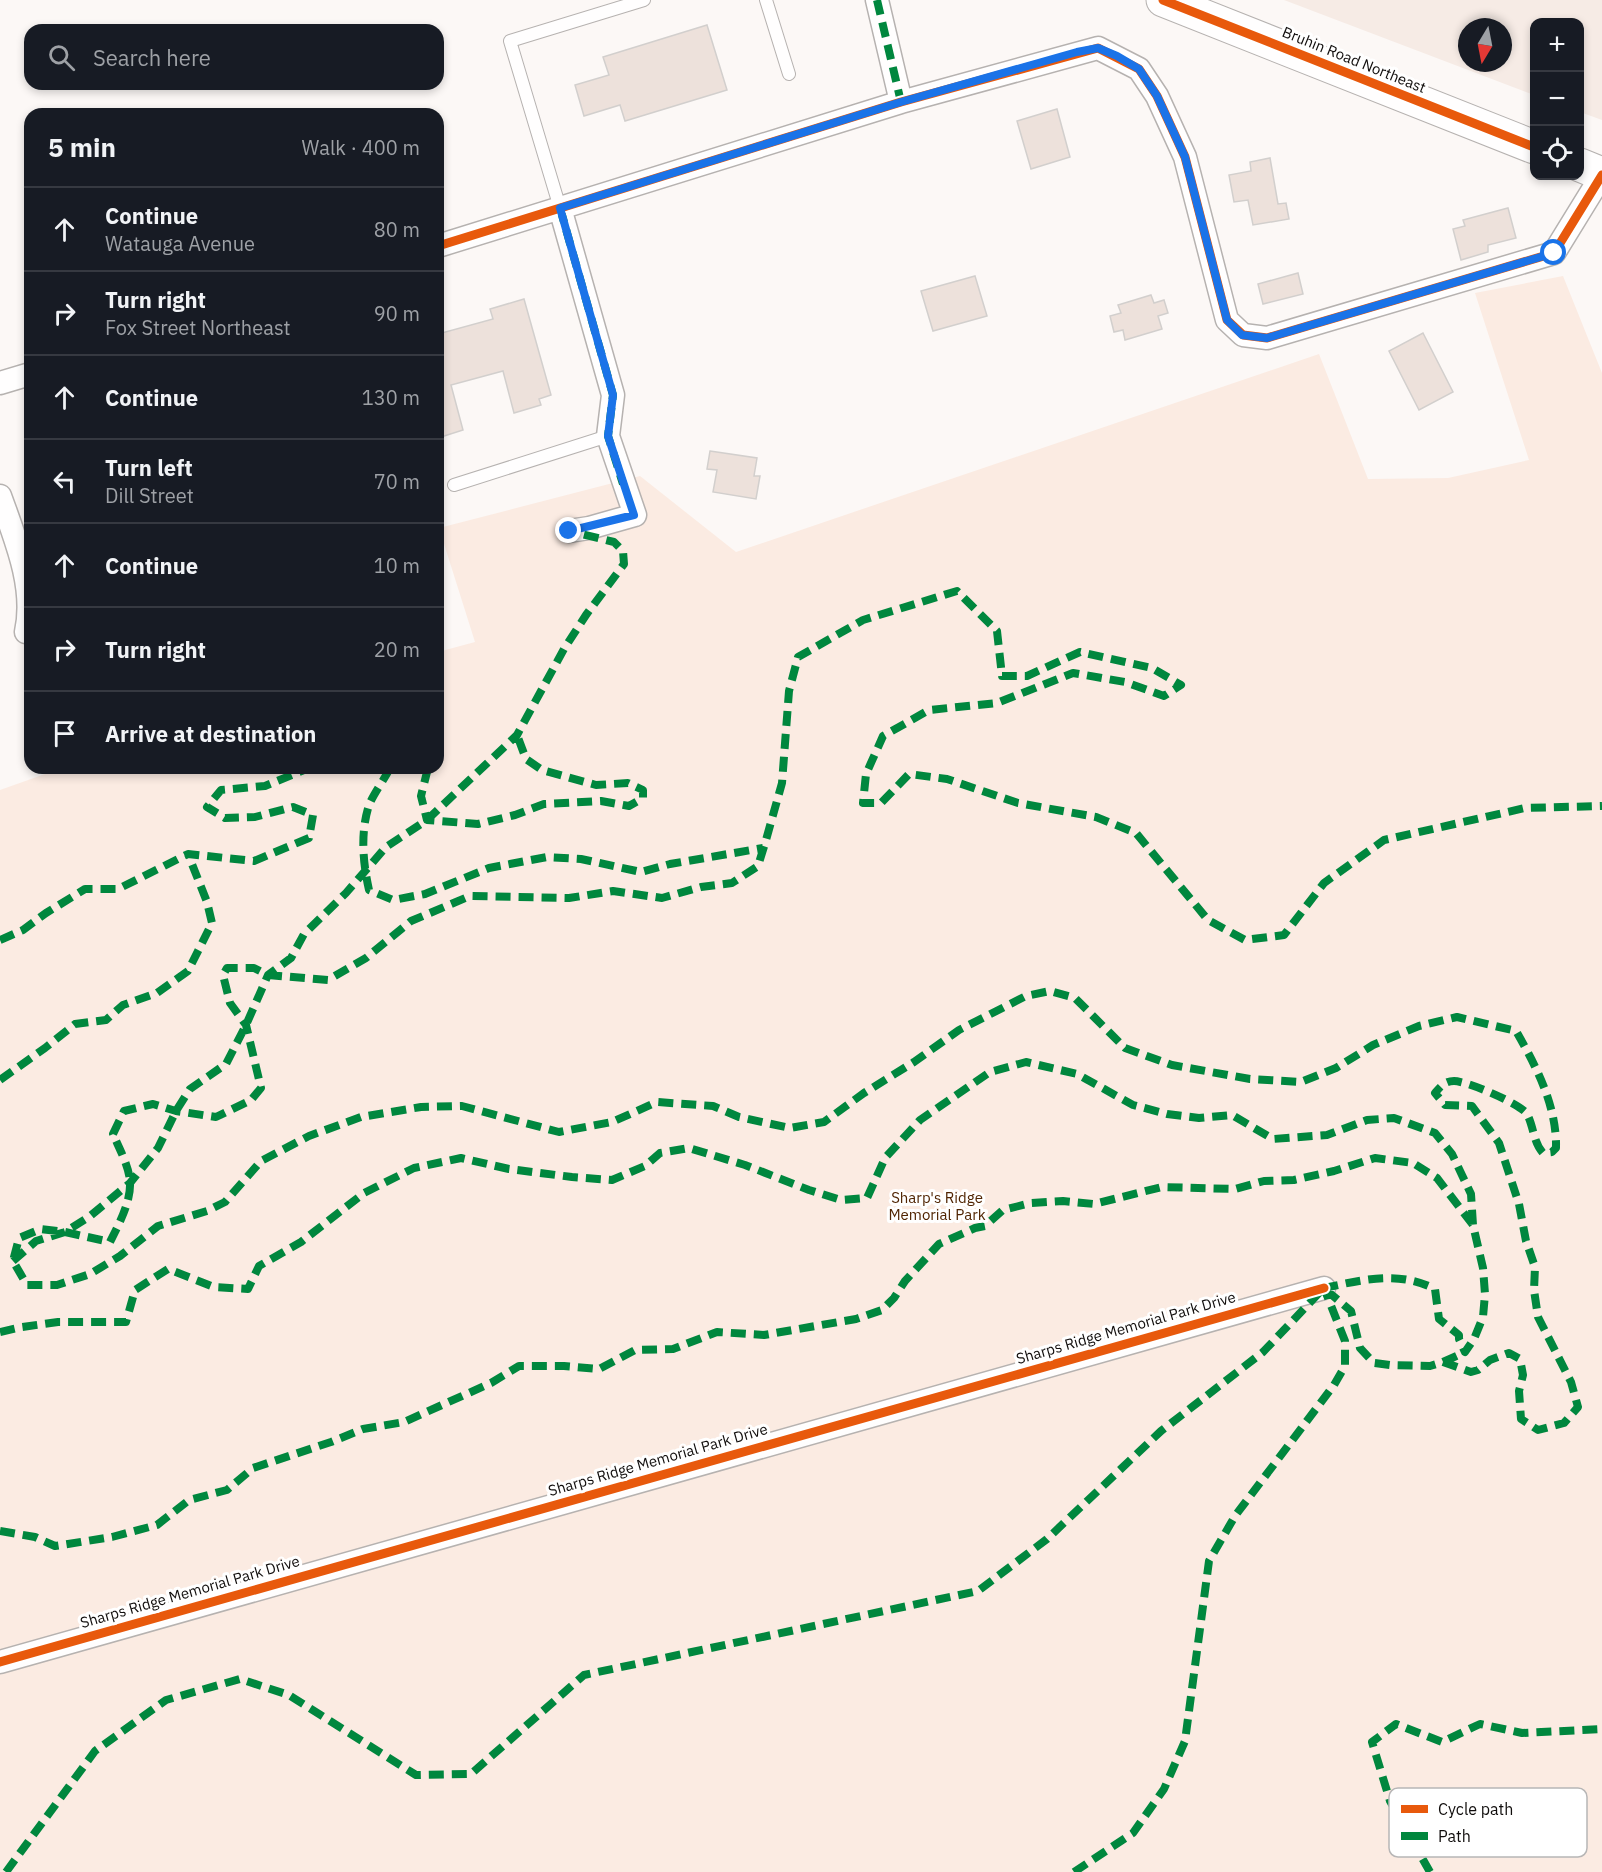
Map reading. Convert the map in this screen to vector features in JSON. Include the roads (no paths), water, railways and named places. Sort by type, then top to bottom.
[{"type":"main road","name":"Bruhin Road Northeast","points":[[1163,0],[1530,145]]},
{"type":"main road","points":[[1584,167],[1602,174]]},
{"type":"street","points":[[877,0],[901,102]]},
{"type":"street","points":[[444,244],[901,102],[1098,48],[1139,69],[1157,96],[1185,157],[1227,320],[1242,335],[1267,338],[1554,253],[1602,174]]},
{"type":"street","points":[[560,208],[613,395],[608,436],[634,515],[569,531]]},
{"type":"street","points":[[0,383],[24,376]]},
{"type":"street","points":[[0,496],[24,572]]},
{"type":"street","name":"Sharps Ridge Memorial Park Drive","points":[[0,1662],[1324,1288]]},
{"type":"lane","points":[[560,208],[510,41],[644,0]]},
{"type":"lane","points":[[766,0],[789,74]]},
{"type":"lane","points":[[454,485],[608,436]]},
{"type":"park label","name":"Sharp's Ridge Memorial Park","points":[[937,1206]]}]
